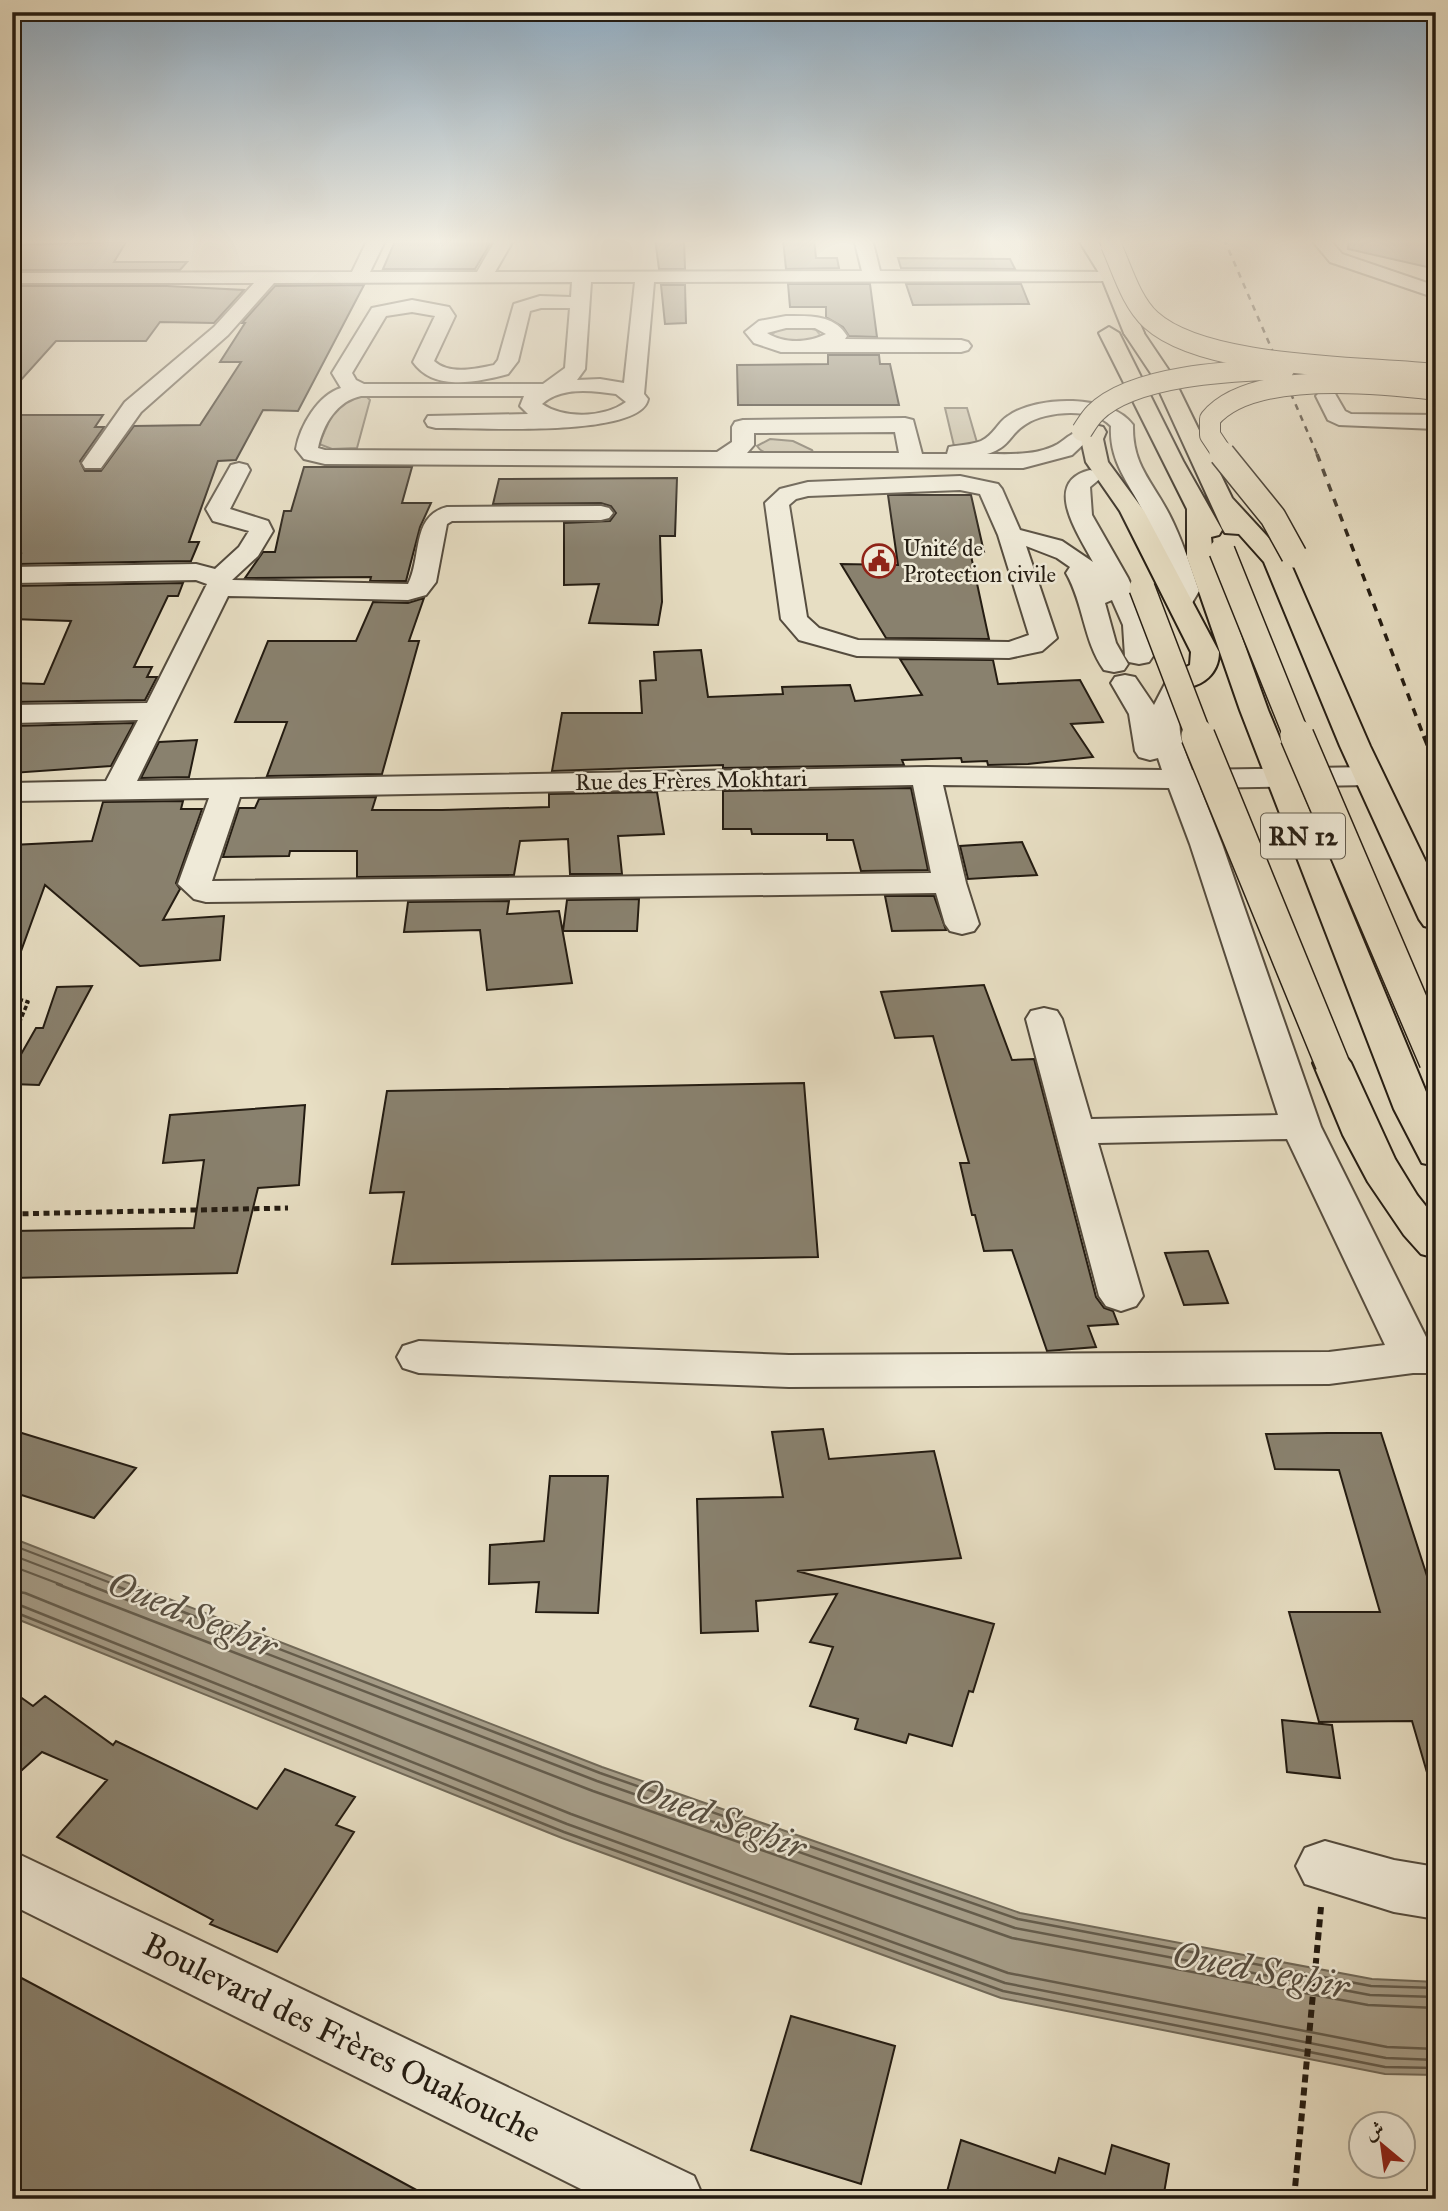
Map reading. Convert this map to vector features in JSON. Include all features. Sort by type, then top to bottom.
[{"type":"main road","name":"RN 12","points":[[1114,342],[1211,506],[1336,785],[1415,947],[1436,997]]},
{"type":"main road","name":"RN 12","points":[[1140,342],[1162,375],[1211,506],[1276,560],[1369,776],[1436,919]]},
{"type":"main road","points":[[1195,342],[1249,356],[1436,374]]},
{"type":"main road","points":[[1436,382],[1301,372],[1208,379],[1135,397],[1104,417],[1087,435],[1090,477],[1154,617],[1231,821],[1352,1112],[1388,1182],[1422,1231],[1436,1244]]},
{"type":"main road","points":[[1369,776],[1369,735],[1361,711],[1294,555],[1273,517],[1216,446],[1209,435],[1208,426],[1210,418],[1237,398],[1303,385],[1364,383],[1436,390]]},
{"type":"main road","points":[[1087,435],[1092,439],[1097,462],[1132,511],[1205,652],[1206,667],[1181,682]]},
{"type":"main road","name":"RN 12","points":[[1211,506],[1200,557],[1279,776],[1408,1096],[1436,1154]]},
{"type":"main road","name":"RN 12","points":[[1233,552],[1265,662],[1436,1061]]},
{"type":"street","points":[[93,463],[133,407],[208,342]]},
{"type":"street","points":[[361,342],[342,373],[348,384],[361,390]]},
{"type":"street","points":[[432,342],[423,362],[427,368],[436,373],[479,374],[501,370],[508,361],[513,342]]},
{"type":"street","points":[[576,420],[560,419],[536,411],[531,406],[532,400],[568,378],[575,369],[577,342]]},
{"type":"street","points":[[633,394],[639,342]]},
{"type":"street","points":[[768,342],[812,345],[881,342]]},
{"type":"street","points":[[812,345],[817,342]]},
{"type":"street","points":[[436,421],[576,420],[621,414],[636,405],[637,399],[624,390],[594,385],[547,390],[361,390],[344,393],[329,401],[308,438],[307,449],[312,454],[338,458],[722,459],[911,456],[1023,461],[1064,450],[1087,435]]},
{"type":"street","points":[[1327,396],[1336,415],[1347,420],[1436,422]]},
{"type":"street","points":[[911,456],[970,451],[990,446],[1015,421],[1033,412],[1083,408],[1115,416],[1122,425],[1122,454],[1133,478],[1156,512],[1186,591],[1180,602]]},
{"type":"street","points":[[722,459],[743,445],[743,427],[905,425],[911,456]]},
{"type":"street","points":[[117,790],[220,584],[249,551],[261,531],[259,526],[222,516],[218,509],[239,470]]},
{"type":"street","points":[[1090,477],[1078,484],[1080,515],[1115,578],[1136,625],[1127,665],[1146,717],[1149,763],[1124,778]]},
{"type":"street","points":[[960,484],[981,486],[990,489],[1011,540],[1043,638],[1032,645],[1009,649],[857,648],[809,634],[794,619],[777,503],[788,494],[807,489],[960,484]]},
{"type":"street","points":[[12,575],[186,572],[206,574],[220,584],[408,592],[417,590],[423,582],[436,521],[447,514],[601,513]]},
{"type":"street","points":[[419,1357],[789,1371],[1329,1368],[1424,1357],[1301,1127],[1169,748],[1163,719],[1184,670],[1172,662],[1127,665],[1105,654],[1088,590],[1074,567],[1044,548],[1011,540]]},
{"type":"street","points":[[12,714],[158,711]]},
{"type":"street","points":[[926,776],[949,883],[962,924]]},
{"type":"street","name":"Rue des Frères Mokhtari","points":[[12,792],[926,776],[1182,779],[1369,776]]},
{"type":"street","points":[[227,789],[195,884],[206,892],[949,883]]},
{"type":"street","points":[[1044,1019],[1121,1296]]},
{"type":"street","points":[[1074,1131],[1301,1127]]},
{"type":"street","name":"Boulevard des Frères Ouakouche","points":[[12,1877],[671,2199]]},
{"type":"street","points":[[1323,1883],[1394,1886],[1436,1893]]},
{"type":"path","points":[[12,997],[28,1002],[12,1040]]},
{"type":"path","points":[[12,1214],[288,1208]]},
{"type":"path","points":[[1294,2199],[1323,1883]]},
{"type":"shaded area","points":[[364,394],[370,400],[357,448],[332,449],[319,444],[338,401]]},
{"type":"shaded area","points":[[945,408],[967,408],[978,446],[954,446]]},
{"type":"shaded area","points":[[770,439],[793,441],[812,450],[814,454],[767,454],[757,446]]},
{"type":"water","name":"Oued Seghir","points":[[12,1538],[602,1767],[1020,1913],[1372,1979],[1436,1982],[1436,2075],[1385,2074],[1001,1998],[562,1838],[12,1617]]},
{"type":"building","points":[[12,342],[55,342],[12,390]]},
{"type":"building","points":[[233,342],[334,342],[298,411],[263,410],[236,460],[218,461],[189,542],[199,542],[191,561],[18,564],[21,554],[12,555],[12,415],[103,415],[95,427],[104,427],[80,461],[85,471],[101,471],[134,426],[200,425],[241,362],[220,362]]},
{"type":"building","points":[[828,355],[879,355],[880,364],[890,364],[899,405],[738,405],[737,365],[828,364]]},
{"type":"building","points":[[304,467],[412,467],[402,503],[431,503],[420,527],[406,581],[370,581],[371,577],[245,578],[263,552],[275,552],[284,511],[291,511]]},
{"type":"building","points":[[677,478],[675,536],[660,536],[662,602],[658,625],[589,623],[599,584],[564,585],[564,523],[610,521],[616,513],[611,506],[601,503],[493,504],[499,479]]},
{"type":"building","points":[[888,495],[971,495],[984,552],[970,551],[989,639],[886,638],[841,564],[898,565]]},
{"type":"building","points":[[183,583],[178,596],[168,596],[134,667],[152,667],[147,677],[157,677],[145,700],[12,702],[12,683],[44,684],[71,621],[12,619],[12,586]]},
{"type":"building","points":[[424,598],[409,641],[419,641],[382,774],[267,776],[287,722],[235,722],[268,641],[356,641],[373,602],[408,603]]},
{"type":"building","points":[[701,650],[708,697],[783,694],[782,687],[850,685],[855,701],[922,695],[900,659],[993,660],[998,684],[1080,680],[1103,722],[1071,724],[1093,757],[1028,764],[988,765],[987,761],[962,762],[961,758],[902,760],[904,765],[723,768],[723,765],[552,771],[562,713],[642,713],[640,681],[656,680],[654,652]]},
{"type":"building","points":[[134,723],[111,766],[12,773],[12,726]]},
{"type":"building","points":[[197,740],[189,777],[141,778],[159,742]]},
{"type":"building","points":[[911,788],[928,870],[861,871],[853,840],[827,840],[827,834],[752,834],[751,829],[723,829],[723,791]]},
{"type":"building","points":[[657,792],[664,834],[618,836],[622,874],[570,874],[568,839],[520,841],[514,875],[357,877],[357,851],[290,851],[289,856],[223,857],[239,808],[255,808],[259,799],[376,797],[372,810],[442,810],[549,807],[549,794]]},
{"type":"building","points":[[183,801],[181,809],[202,809],[176,883],[180,889],[163,920],[224,916],[220,960],[140,966],[45,885],[16,965],[12,965],[12,845],[92,841],[103,802]]},
{"type":"building","points":[[1022,842],[1037,875],[968,879],[960,846]]},
{"type":"building","points":[[885,896],[934,896],[946,930],[892,931]]},
{"type":"building","points":[[639,899],[637,931],[563,931],[567,900]]},
{"type":"building","points":[[509,901],[507,914],[559,911],[572,983],[487,990],[480,930],[404,932],[408,902]]},
{"type":"building","points":[[984,985],[1012,1060],[1034,1059],[1096,1297],[1104,1308],[1113,1311],[1118,1324],[1088,1326],[1096,1347],[1047,1351],[1012,1250],[984,1251],[975,1215],[972,1215],[960,1163],[969,1163],[933,1036],[895,1038],[881,992]]},
{"type":"building","points":[[92,986],[39,1085],[12,1084],[12,1070],[36,1028],[43,1028],[57,987]]},
{"type":"building","points":[[804,1083],[818,1257],[392,1264],[404,1192],[370,1193],[387,1091]]},
{"type":"building","points":[[305,1105],[299,1185],[258,1188],[237,1273],[12,1278],[12,1231],[194,1228],[204,1160],[163,1163],[170,1115]]},
{"type":"building","points":[[1208,1251],[1228,1303],[1184,1305],[1165,1253]]},
{"type":"building","points":[[823,1429],[829,1459],[934,1451],[961,1558],[797,1571],[994,1624],[973,1692],[969,1691],[952,1746],[909,1734],[906,1743],[855,1729],[858,1719],[810,1706],[833,1647],[810,1642],[837,1594],[756,1601],[758,1631],[701,1633],[697,1499],[783,1497],[772,1432]]},
{"type":"building","points":[[12,1430],[136,1468],[94,1518],[12,1492]]},
{"type":"building","points":[[1381,1433],[1436,1604],[1436,1775],[1428,1776],[1412,1721],[1319,1722],[1289,1612],[1380,1612],[1339,1470],[1275,1469],[1266,1434]]},
{"type":"building","points":[[550,1476],[608,1476],[598,1613],[536,1612],[539,1582],[489,1584],[490,1545],[544,1541]]},
{"type":"building","points":[[12,1691],[33,1706],[45,1696],[113,1745],[116,1741],[257,1809],[285,1769],[355,1797],[336,1825],[354,1832],[277,1952],[210,1924],[213,1920],[57,1837],[107,1780],[42,1752],[12,1779]]},
{"type":"building","points":[[1282,1720],[1332,1725],[1340,1778],[1287,1772]]},
{"type":"building","points":[[12,1973],[234,2091],[433,2199],[12,2199]]},
{"type":"building","points":[[791,2016],[895,2046],[861,2184],[751,2150]]},
{"type":"building","points":[[961,2140],[1055,2173],[1059,2158],[1105,2174],[1112,2145],[1169,2164],[1163,2199],[945,2199]]},
{"type":"railway","points":[[1269,342],[1318,456]]},
{"type":"railway","points":[[1317,454],[1424,737]]},
{"type":"railway","points":[[1424,736],[1436,765]]},
{"type":"place","name":"Unité de Protection civile","points":[[879,561]]}]
